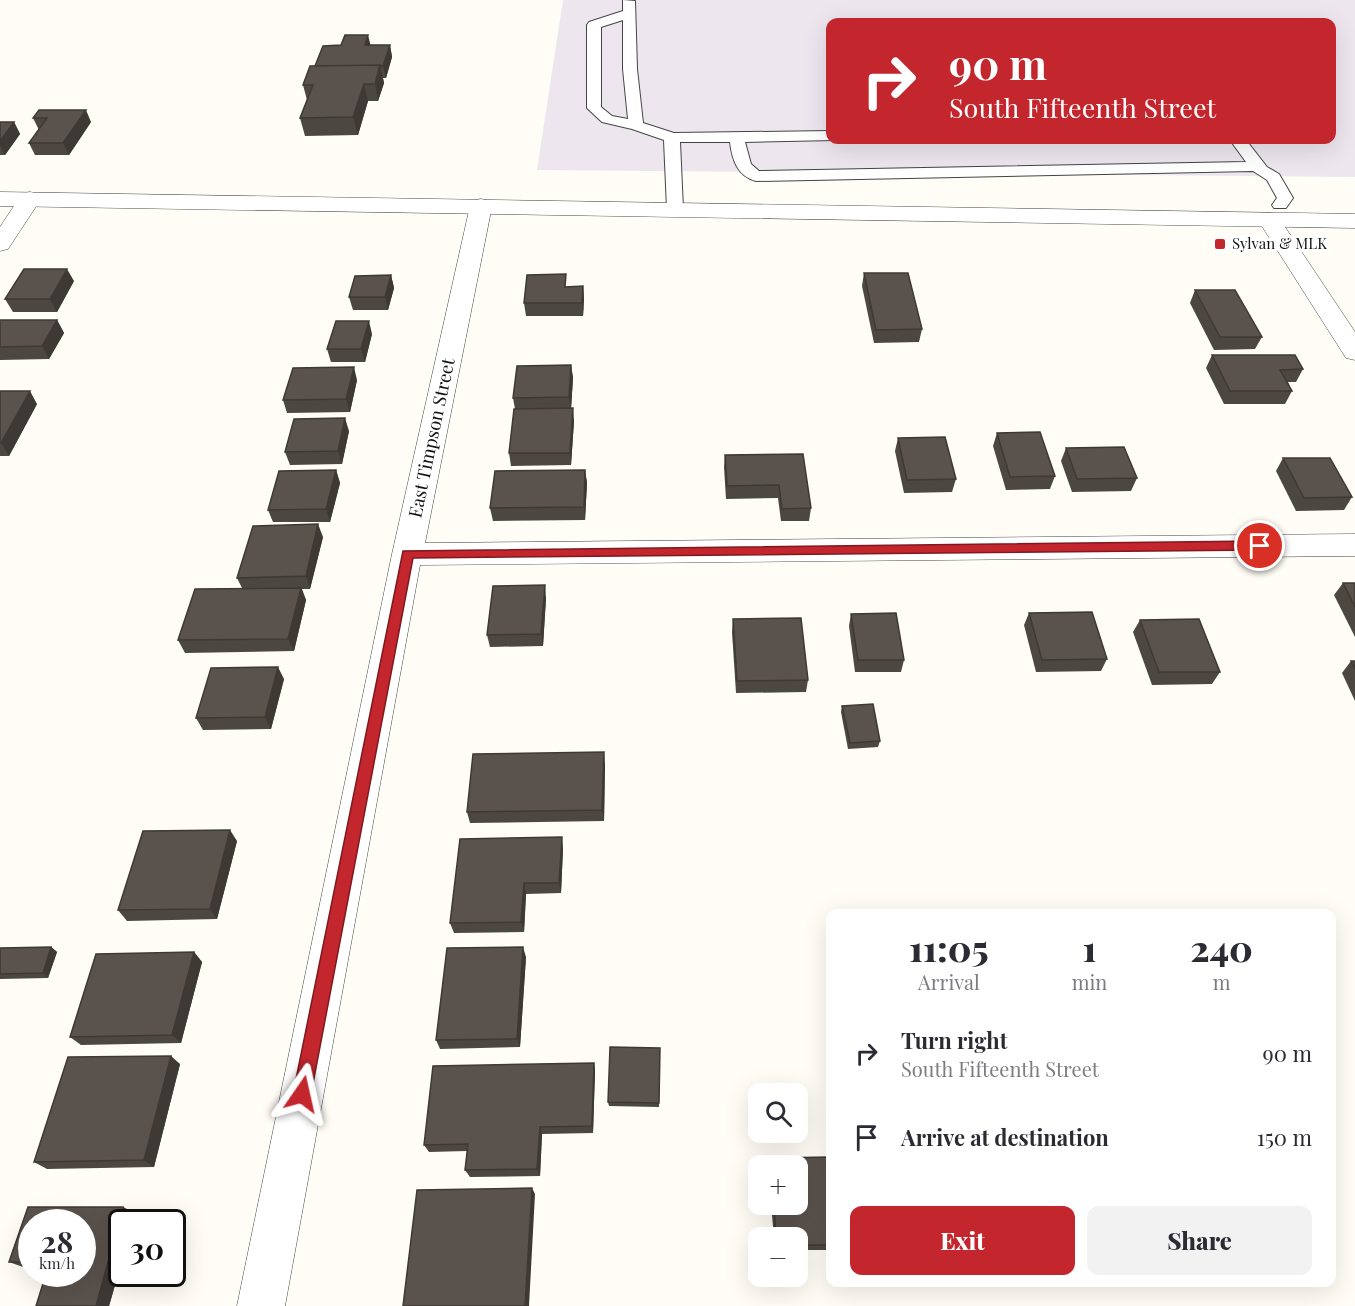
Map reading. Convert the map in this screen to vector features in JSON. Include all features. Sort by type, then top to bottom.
[{"type":"street","points":[[0,199],[675,210],[1279,215],[1355,221]]},
{"type":"street","points":[[0,244],[30,199]]},
{"type":"street","name":"East Timpson Street","points":[[261,1306],[407,554],[481,206]]},
{"type":"street","points":[[1279,215],[1355,352]]},
{"type":"street","points":[[407,554],[1355,545]]},
{"type":"lane","points":[[636,124],[630,69],[629,7],[594,25],[594,108],[607,119],[636,124],[672,138],[826,136]]},
{"type":"lane","points":[[737,137],[741,164],[746,171],[756,176],[1260,168]]},
{"type":"lane","points":[[672,138],[675,210]]},
{"type":"lane","points":[[1242,144],[1260,168]]},
{"type":"lane","points":[[1260,168],[1257,178],[1279,215]]},
{"type":"shaded area","points":[[563,0],[1355,0],[1355,177],[537,170]]},
{"type":"building","points":[[345,35],[368,35],[365,45],[390,45],[383,66],[315,66],[323,46],[341,45]]},
{"type":"building","points":[[380,65],[375,84],[364,84],[353,117],[300,118],[313,85],[303,85],[310,66]]},
{"type":"building","points":[[39,110],[86,110],[63,143],[29,143],[47,118],[33,118]]},
{"type":"building","points":[[0,122],[14,122],[0,141]]},
{"type":"building","points":[[24,269],[67,269],[50,299],[5,299]]},
{"type":"building","points":[[864,273],[908,273],[922,329],[876,330]]},
{"type":"building","points":[[566,274],[565,287],[583,286],[582,303],[524,303],[527,275]]},
{"type":"building","points":[[391,275],[385,297],[349,297],[355,276]]},
{"type":"building","points":[[1195,290],[1235,290],[1262,337],[1220,337]]},
{"type":"building","points":[[0,320],[57,320],[42,346],[0,347]]},
{"type":"building","points":[[336,321],[369,321],[361,349],[327,349]]},
{"type":"building","points":[[1212,355],[1295,355],[1303,369],[1280,370],[1292,391],[1230,391]]},
{"type":"building","points":[[571,365],[569,397],[513,398],[517,366]]},
{"type":"building","points":[[354,367],[346,399],[283,400],[293,368]]},
{"type":"building","points":[[0,391],[30,391],[1,443],[0,443]]},
{"type":"building","points":[[573,408],[570,453],[509,453],[514,409]]},
{"type":"building","points":[[345,418],[338,451],[285,452],[294,419]]},
{"type":"building","points":[[1040,432],[1055,476],[1010,477],[997,433]]},
{"type":"building","points":[[945,437],[956,479],[907,480],[898,438]]},
{"type":"building","points":[[1124,447],[1137,478],[1077,479],[1066,448]]},
{"type":"building","points":[[803,454],[811,508],[782,509],[779,485],[727,486],[725,455]]},
{"type":"building","points":[[1283,458],[1330,458],[1352,497],[1304,498]]},
{"type":"building","points":[[336,470],[326,509],[268,510],[279,471]]},
{"type":"building","points":[[585,470],[584,507],[490,508],[495,471]]},
{"type":"building","points":[[318,524],[306,576],[237,578],[253,526]]},
{"type":"building","points":[[1343,583],[1355,583],[1355,607]]},
{"type":"building","points":[[545,585],[541,634],[487,635],[493,586]]},
{"type":"building","points":[[301,588],[288,639],[178,640],[195,589]]},
{"type":"building","points":[[1092,612],[1107,659],[1042,660],[1029,613]]},
{"type":"building","points":[[896,613],[904,660],[858,660],[851,614]]},
{"type":"building","points":[[801,618],[808,680],[737,681],[733,619]]},
{"type":"building","points":[[1199,619],[1220,672],[1159,672],[1140,620]]},
{"type":"building","points":[[278,667],[265,717],[196,718],[211,668]]},
{"type":"building","points":[[873,704],[880,741],[850,743],[842,706]]},
{"type":"building","points":[[604,752],[602,810],[467,812],[473,754]]},
{"type":"building","points":[[230,830],[210,909],[118,910],[143,831]]},
{"type":"building","points":[[562,837],[559,883],[524,883],[521,922],[450,923],[460,839]]},
{"type":"building","points":[[51,947],[43,973],[0,974],[0,948]]},
{"type":"building","points":[[523,947],[517,1039],[436,1040],[447,948]]},
{"type":"building","points":[[194,952],[172,1035],[70,1037],[96,954]]},
{"type":"building","points":[[610,1047],[660,1048],[659,1103],[608,1102]]},
{"type":"building","points":[[171,1056],[144,1160],[34,1162],[68,1057]]},
{"type":"building","points":[[594,1063],[592,1126],[540,1127],[537,1169],[465,1170],[468,1144],[424,1145],[433,1066]]},
{"type":"building","points":[[808,1157],[826,1157],[826,1245],[808,1245],[808,1227],[775,1227],[775,1215],[808,1215]]},
{"type":"building","points":[[532,1188],[525,1306],[403,1306],[417,1190]]},
{"type":"building","points":[[28,1207],[123,1207],[122,1209],[108,1209],[108,1262],[96,1306],[36,1306],[42,1287],[96,1287],[96,1209],[27,1209]]},
{"type":"building","points":[[18,1236],[18,1262],[9,1262]]},
{"type":"place","name":"Sylvan & MLK","points":[[1220,244]]},
{"type":"route","points":[[302,1094],[407,554],[1260,546]]}]
